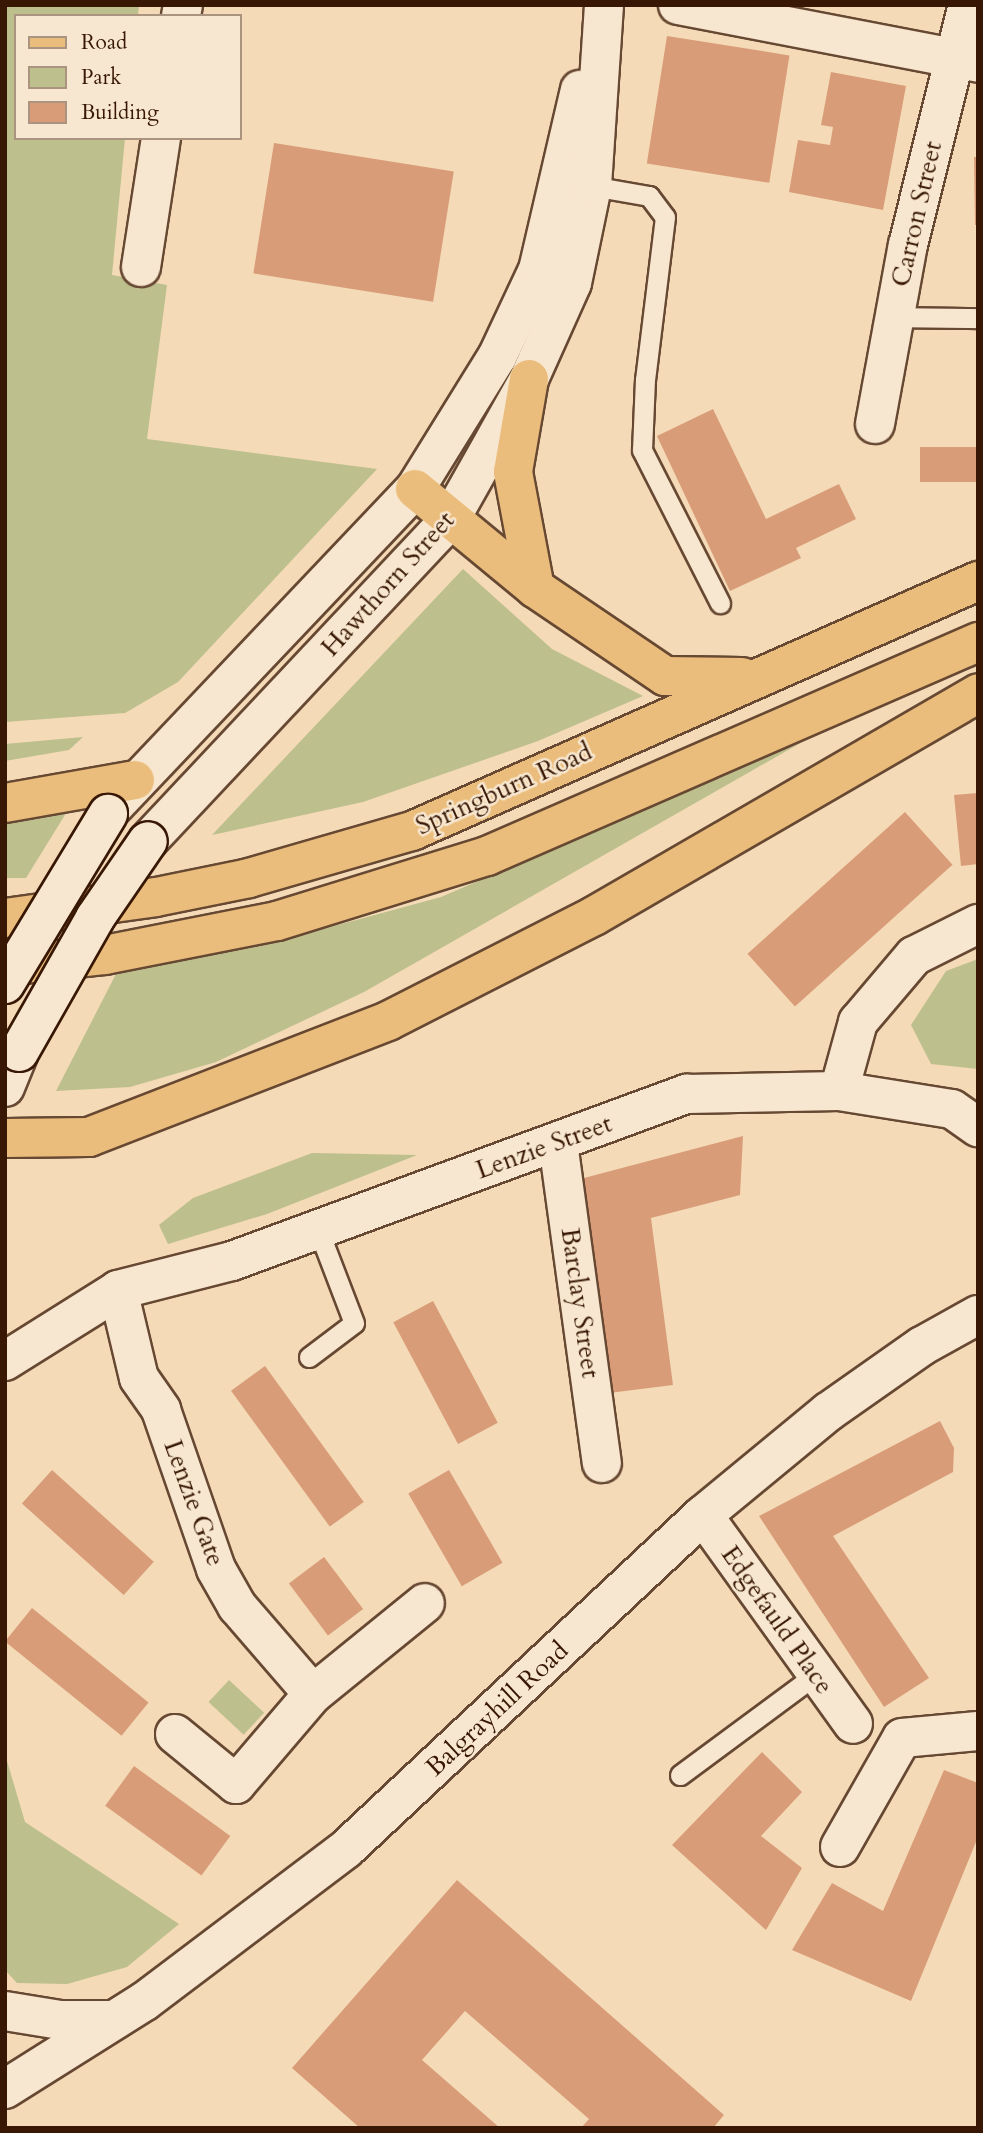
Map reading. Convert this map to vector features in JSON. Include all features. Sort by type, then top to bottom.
[{"type":"main road","points":[[530,379],[513,472],[535,588]]},
{"type":"main road","points":[[415,489],[535,588],[665,676],[753,677]]},
{"type":"main road","name":"Springburn Road","points":[[5,918],[156,897],[249,878],[412,831],[753,677],[978,581]]},
{"type":"main road","name":"Springburn Road","points":[[5,966],[105,955],[277,921],[450,868],[586,816],[978,642]]},
{"type":"main road","points":[[5,1138],[89,1137],[388,1021],[594,916],[978,692]]},
{"type":"main road","points":[[5,803],[135,780]]},
{"type":"street","name":"Hawthorn Street","points":[[12,1070],[95,918],[158,829],[452,518],[530,379],[572,282],[575,184],[602,5]]},
{"type":"street","points":[[678,5],[966,59]]},
{"type":"street","name":"Carron Street","points":[[875,424],[895,317],[966,59],[968,5]]},
{"type":"street","points":[[141,267],[161,140]]},
{"type":"street","name":"Hawthorn Street","points":[[5,984],[108,814],[135,780],[415,489],[497,357],[575,184]]},
{"type":"street","points":[[135,780],[158,829]]},
{"type":"street","points":[[838,1091],[858,1022],[914,956],[978,924]]},
{"type":"street","name":"Lenzie Street","points":[[5,1361],[118,1290],[232,1261],[687,1094],[838,1091],[953,1109],[978,1127]]},
{"type":"street","name":"Barclay Street","points":[[558,1143],[602,1463]]},
{"type":"street","name":"Lenzie Gate","points":[[118,1290],[139,1378],[161,1410],[216,1569],[237,1606],[313,1694]]},
{"type":"street","name":"Balgrayhill Road","points":[[5,2089],[114,2020],[346,1849],[703,1515],[828,1412],[922,1346],[978,1315]]},
{"type":"street","name":"Edgefauld Place","points":[[703,1515],[814,1676],[853,1724]]},
{"type":"street","points":[[175,1734],[236,1784],[313,1694],[425,1603]]},
{"type":"street","points":[[839,1847],[902,1738],[978,1731]]},
{"type":"street","points":[[5,2011],[60,2020],[114,2020]]},
{"type":"lane","points":[[575,184],[649,196],[665,216],[645,379],[642,450],[720,603]]},
{"type":"lane","points":[[895,317],[978,318]]},
{"type":"lane","points":[[309,1357],[354,1323],[318,1229]]},
{"type":"lane","points":[[680,1775],[814,1676]]},
{"type":"green space","points":[[5,5],[139,5],[138,14],[14,14],[14,140],[125,140],[112,275],[167,285],[147,439],[377,469],[178,682],[125,713],[5,722]]},
{"type":"green space","points":[[463,569],[552,649],[643,696],[538,741],[363,802],[212,835]]},
{"type":"green space","points":[[83,737],[69,750],[5,761],[5,744]]},
{"type":"green space","points":[[804,741],[364,992],[216,1062],[130,1087],[56,1091],[117,972],[279,941],[441,897]]},
{"type":"green space","points":[[76,797],[26,878],[5,878],[5,814]]},
{"type":"green space","points":[[978,959],[978,1069],[931,1064],[911,1025],[946,971]]},
{"type":"green space","points":[[312,1153],[417,1155],[267,1214],[168,1244],[159,1225],[193,1198]]},
{"type":"green space","points":[[229,1680],[264,1713],[244,1735],[209,1702]]},
{"type":"green space","points":[[5,1754],[25,1822],[179,1924],[127,1967],[67,1984],[17,1983],[5,1970]]},
{"type":"building","points":[[667,36],[789,55],[769,183],[647,163]]},
{"type":"building","points":[[831,72],[906,86],[883,210],[789,192],[798,140],[830,145],[833,127],[821,125]]},
{"type":"building","points":[[274,143],[454,171],[433,302],[253,273]]},
{"type":"building","points":[[974,157],[978,157],[978,225],[975,225]]},
{"type":"building","points":[[713,409],[766,519],[839,484],[856,519],[796,548],[801,558],[730,591],[657,436]]},
{"type":"building","points":[[920,447],[978,447],[978,482],[920,482]]},
{"type":"building","points":[[978,793],[978,864],[961,866],[954,795]]},
{"type":"building","points":[[905,812],[953,865],[795,1007],[747,954]]},
{"type":"building","points":[[743,1136],[740,1195],[651,1218],[673,1385],[609,1393],[584,1178]]},
{"type":"building","points":[[433,1301],[498,1423],[458,1444],[393,1322]]},
{"type":"building","points":[[265,1366],[364,1502],[330,1527],[231,1391]]},
{"type":"building","points":[[940,1421],[954,1448],[953,1472],[833,1536],[929,1678],[884,1707],[759,1516]]},
{"type":"building","points":[[52,1470],[154,1562],[124,1595],[22,1503]]},
{"type":"building","points":[[449,1470],[502,1563],[462,1586],[408,1494]]},
{"type":"building","points":[[324,1557],[363,1609],[328,1635],[289,1583]]},
{"type":"building","points":[[32,1608],[149,1702],[122,1736],[5,1641]]},
{"type":"building","points":[[762,1752],[802,1792],[761,1836],[802,1868],[766,1930],[672,1845]]},
{"type":"building","points":[[134,1766],[230,1836],[201,1876],[105,1806]]},
{"type":"building","points":[[944,1770],[978,1783],[978,1837],[911,2001],[792,1950],[832,1883],[883,1911]]},
{"type":"building","points":[[457,1880],[724,2115],[713,2128],[581,2128],[589,2119],[465,2011],[422,2060],[500,2128],[360,2128],[292,2068]]}]
